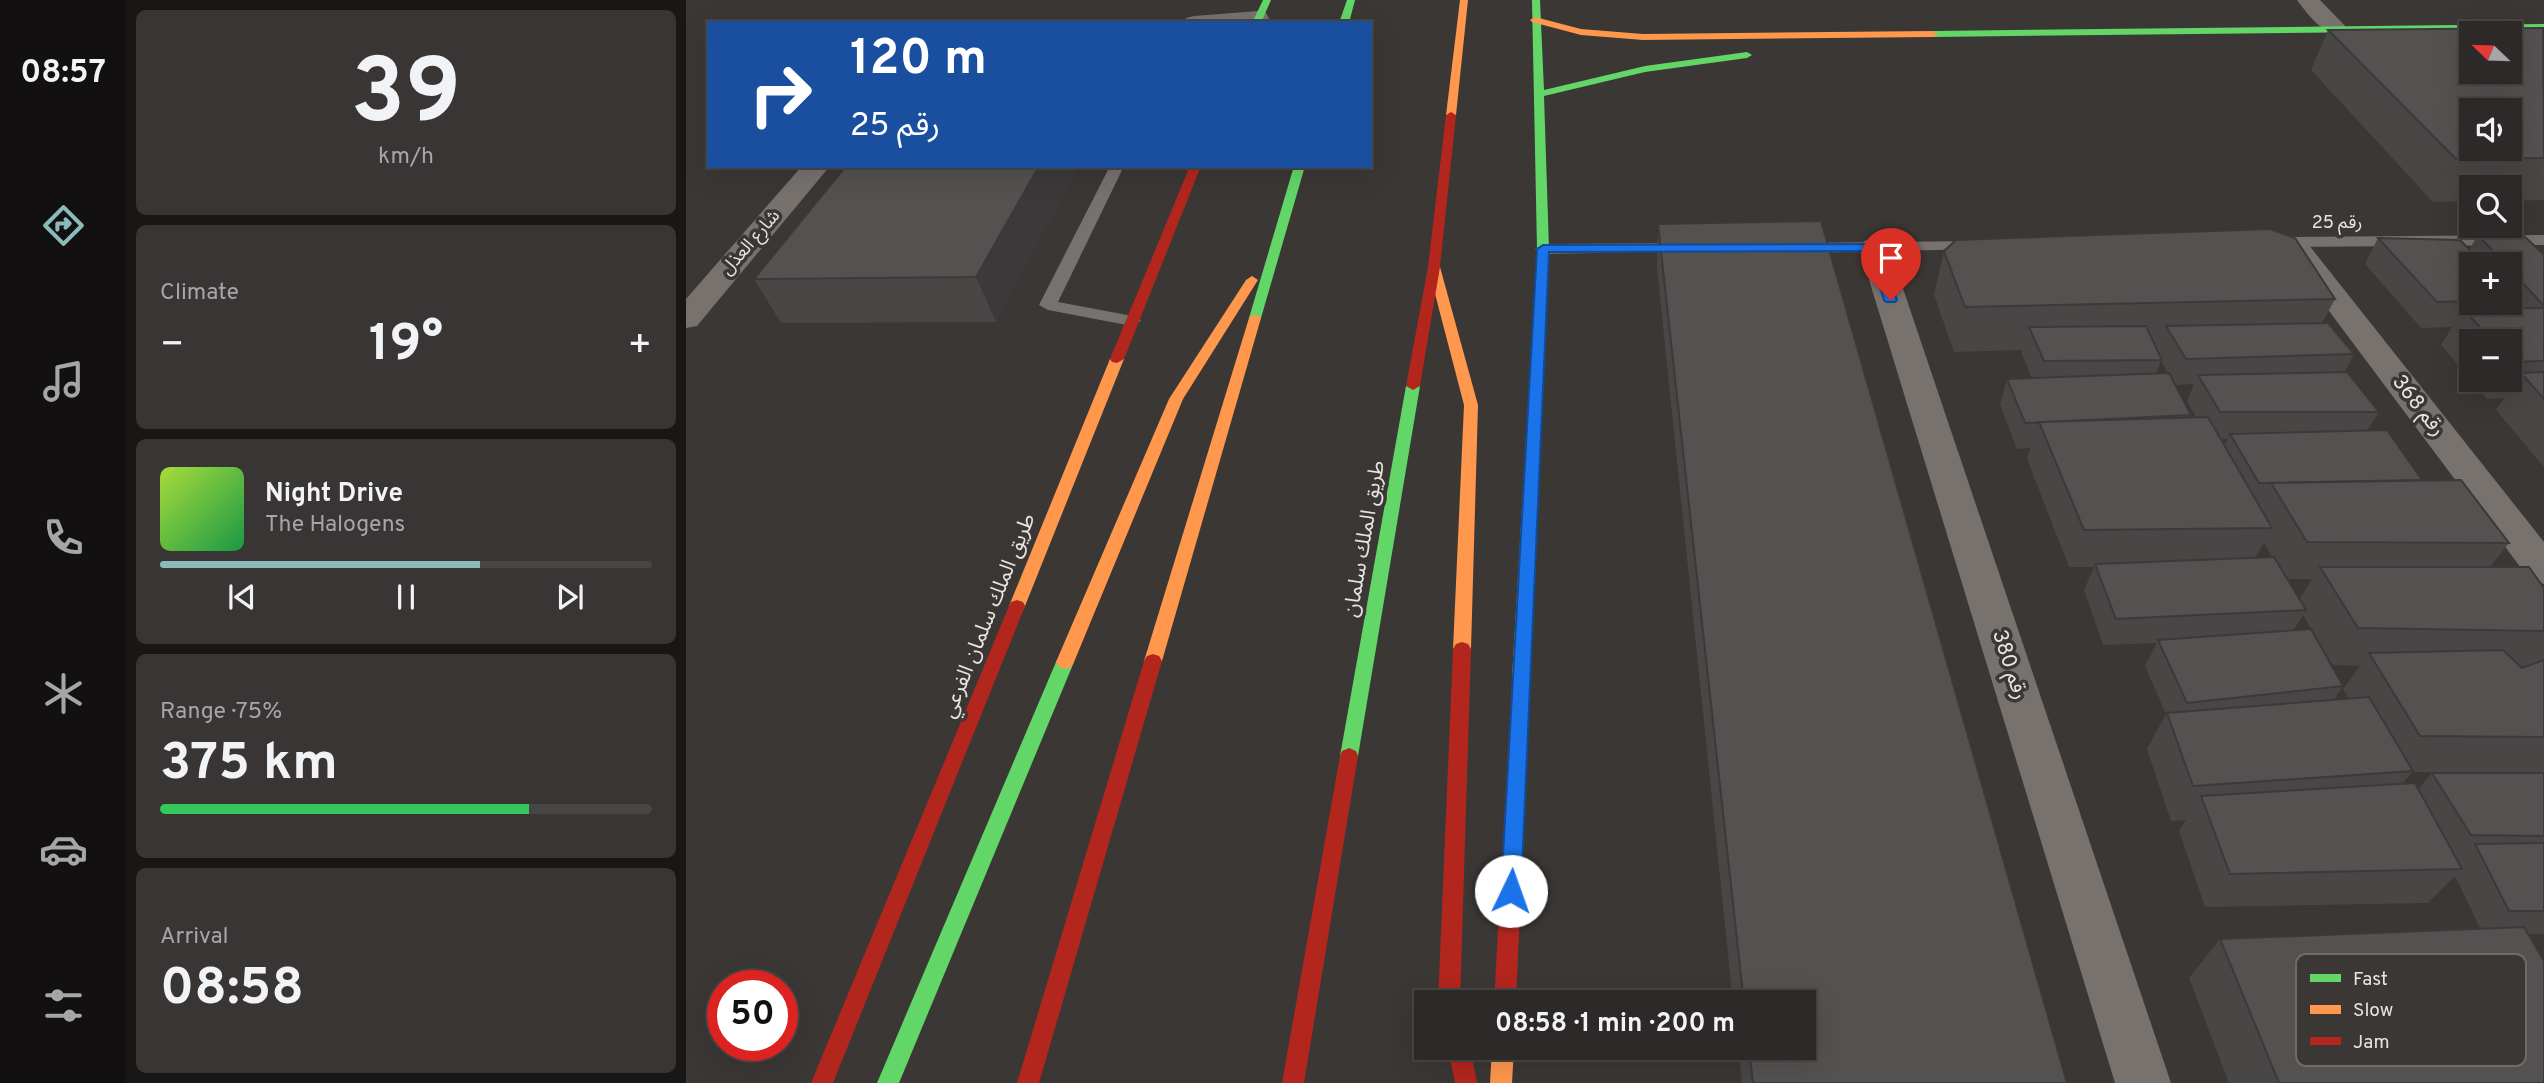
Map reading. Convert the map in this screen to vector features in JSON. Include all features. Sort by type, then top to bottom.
[{"type":"main road","points":[[1345,21],[1351,0]]},
{"type":"main road","name":"طريق الملك سلمان","points":[[1293,1083],[1434,267],[1464,0]]},
{"type":"main road","points":[[1506,990],[1543,249],[1536,0]]},
{"type":"main road","points":[[1535,20],[1581,32],[1643,37],[2544,27]]},
{"type":"main road","points":[[1539,94],[1718,52],[1717,42],[1673,36]]},
{"type":"main road","points":[[1645,69],[1753,55],[1745,40],[1792,36]]},
{"type":"main road","name":"طريق الملك سلمان الفرعي","points":[[822,1083],[1195,168]]},
{"type":"main road","points":[[1028,1083],[1299,168]]},
{"type":"main road","points":[[888,1083],[1176,399],[1276,243]]},
{"type":"main road","points":[[1434,267],[1471,405],[1449,990]]},
{"type":"main road","points":[[1461,1060],[1466,1083]]},
{"type":"main road","points":[[1501,1083],[1502,1060]]},
{"type":"street","points":[[2308,0],[2338,30]]},
{"type":"street","points":[[1209,21],[1261,14]]},
{"type":"street","name":"شارع العذل","points":[[686,319],[815,168]]},
{"type":"street","name":"رقم 368","points":[[2292,242],[2544,570]]},
{"type":"street","name":"رقم 380","points":[[1874,247],[2143,1083]]},
{"type":"lane","points":[[1115,168],[1048,305],[1132,321]]},
{"type":"lane","name":"رقم 25","points":[[2250,243],[2544,240]]},
{"type":"lane","points":[[1777,248],[1986,246]]},
{"type":"lane","points":[[1543,249],[1695,248]]},
{"type":"building","points":[[2522,28],[2543,28],[2544,158],[2522,158],[2522,98],[2459,98],[2459,159],[2456,159],[2328,30],[2459,29],[2459,84],[2522,84]]},
{"type":"building","points":[[844,168],[1038,168],[976,277],[754,279]]},
{"type":"building","points":[[1821,221],[2067,1083],[1753,1083],[1750,1060],[1816,1060],[1816,990],[1743,990],[1658,224]]},
{"type":"building","points":[[2270,229],[2295,238],[2335,299],[1965,307],[1944,251],[1956,240]]},
{"type":"building","points":[[2522,234],[2544,255],[2544,306],[2522,282],[2522,252],[2494,252],[2481,238],[2522,238]]},
{"type":"building","points":[[2378,238],[2460,240],[2472,252],[2459,252],[2459,301],[2437,302]]},
{"type":"building","points":[[2522,308],[2544,308],[2544,361],[2522,362],[2522,329],[2482,329],[2469,315],[2522,315]]},
{"type":"building","points":[[2328,323],[2354,354],[2186,359],[2166,326]]},
{"type":"building","points":[[2146,326],[2162,360],[2044,361],[2029,327]]},
{"type":"building","points":[[2347,372],[2379,412],[2220,412],[2198,375]]},
{"type":"building","points":[[2544,372],[2544,399],[2522,374]]},
{"type":"building","points":[[2169,373],[2191,415],[2025,423],[2007,379]]},
{"type":"building","points":[[2208,417],[2272,528],[2084,530],[2039,422]]},
{"type":"building","points":[[2387,430],[2422,480],[2259,483],[2230,434]]},
{"type":"building","points":[[2461,480],[2509,543],[2307,542],[2271,483]]},
{"type":"building","points":[[2274,557],[2306,610],[2116,619],[2095,564]]},
{"type":"building","points":[[2320,567],[2529,567],[2544,588],[2544,631],[2358,628]]},
{"type":"building","points":[[2311,629],[2343,686],[2187,703],[2158,640]]},
{"type":"building","points":[[2503,650],[2522,668],[2544,660],[2544,737],[2420,736],[2369,653]]},
{"type":"building","points":[[2369,697],[2413,771],[2193,786],[2167,713]]},
{"type":"building","points":[[2432,773],[2544,773],[2544,836],[2471,835]]},
{"type":"building","points":[[2415,783],[2462,869],[2230,874],[2201,796]]},
{"type":"building","points":[[2544,843],[2544,911],[2509,911],[2475,844]]},
{"type":"building","points":[[2524,927],[2544,961],[2544,1083],[2279,1083],[2220,939]]},
{"type":"traffic: fast","points":[[1257,21],[1267,0]]},
{"type":"traffic: fast","points":[[1345,21],[1351,0]]},
{"type":"traffic: fast","points":[[1536,0],[1543,249],[1537,370]]},
{"type":"traffic: fast","points":[[1933,34],[2544,27]]},
{"type":"traffic: fast","points":[[1539,94],[1645,69],[1747,55]]},
{"type":"traffic: fast","points":[[1255,318],[1299,168]]},
{"type":"traffic: fast","points":[[1349,756],[1413,386]]},
{"type":"traffic: fast","points":[[888,1083],[1065,662]]},
{"type":"traffic: slow","points":[[1451,115],[1464,0]]},
{"type":"traffic: slow","points":[[1535,20],[1581,32],[1643,37],[1933,34]]},
{"type":"traffic: slow","points":[[1434,267],[1471,405],[1462,649]]},
{"type":"traffic: slow","points":[[1065,662],[1176,399],[1252,280]]},
{"type":"traffic: slow","points":[[1153,661],[1255,318]]},
{"type":"traffic: slow","points":[[1017,606],[1117,359]]},
{"type":"traffic: slow","points":[[1521,678],[1537,370]]},
{"type":"traffic: slow","points":[[1501,1083],[1502,1060]]},
{"type":"traffic: jam","points":[[1413,386],[1434,267],[1451,115]]},
{"type":"traffic: jam","points":[[1117,359],[1195,168]]},
{"type":"traffic: jam","points":[[822,1083],[1017,606]]},
{"type":"traffic: jam","points":[[1449,990],[1462,649]]},
{"type":"traffic: jam","points":[[1028,1083],[1153,661]]},
{"type":"traffic: jam","points":[[1506,990],[1521,678]]},
{"type":"traffic: jam","points":[[1293,1083],[1349,756]]},
{"type":"traffic: jam","points":[[1461,1060],[1466,1083]]},
{"type":"route","points":[[1511,891],[1543,249],[1874,247],[1891,300]]}]
